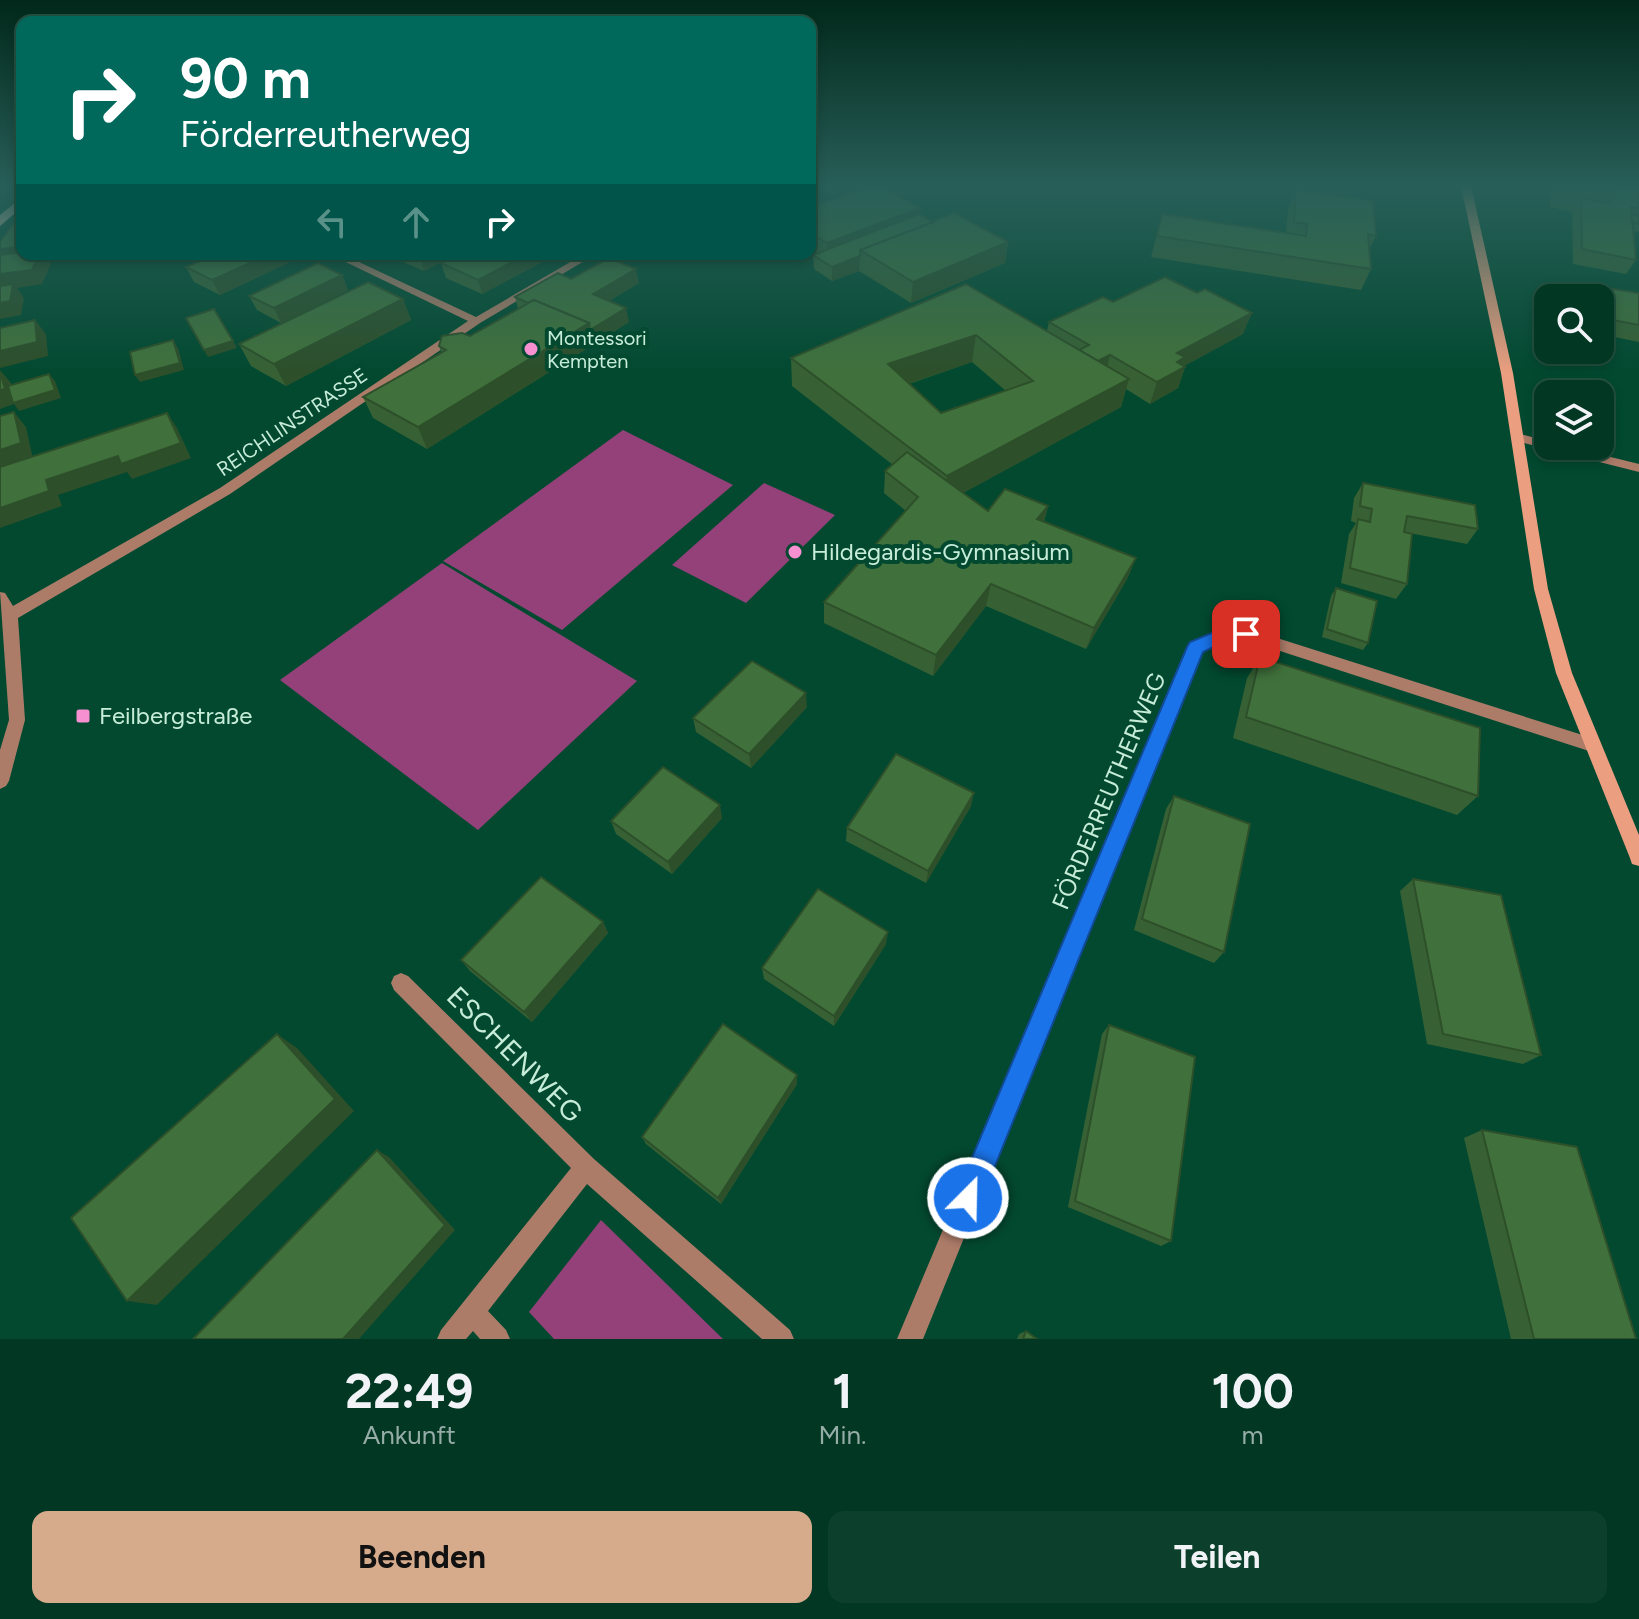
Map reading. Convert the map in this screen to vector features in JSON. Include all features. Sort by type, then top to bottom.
[{"type":"street","points":[[1480,248],[1507,373],[1541,589],[1564,673],[1639,858]]},
{"type":"street","points":[[347,260],[476,321]]},
{"type":"street","name":"REICHLINSTRASSE","points":[[10,615],[225,491],[476,321],[581,260]]},
{"type":"street","points":[[1516,437],[1534,442]]},
{"type":"street","points":[[1606,460],[1639,468]]},
{"type":"street","points":[[0,597],[10,615],[17,720],[0,781]]},
{"type":"street","name":"FÖRDERREUTHERWEG","points":[[910,1339],[1196,647],[1224,635],[1246,634],[1592,745]]},
{"type":"street","name":"ESCHENWEG","points":[[401,983],[586,1167],[781,1339]]},
{"type":"street","points":[[450,1339],[586,1167]]},
{"type":"street","points":[[472,1312],[497,1339]]},
{"type":"shaded area","points":[[623,430],[733,485],[562,630],[443,561]]},
{"type":"shaded area","points":[[764,483],[835,515],[746,603],[672,565]]},
{"type":"shaded area","points":[[442,563],[637,681],[478,830],[280,680]]},
{"type":"shaded area","points":[[601,1220],[723,1339],[554,1339],[529,1312]]},
{"type":"building","points":[[830,248],[864,248],[860,250],[860,256],[832,267],[816,254]]},
{"type":"building","points":[[864,248],[993,248],[913,282],[860,250]]},
{"type":"building","points":[[1238,248],[1369,248],[1371,269]]},
{"type":"building","points":[[1635,248],[1636,260],[1582,249]]},
{"type":"building","points":[[16,253],[16,260],[36,260],[32,270],[0,274],[0,255]]},
{"type":"building","points":[[203,260],[257,260],[212,280],[186,267]]},
{"type":"building","points":[[447,260],[516,260],[478,280],[441,263]]},
{"type":"building","points":[[605,260],[614,260],[636,269],[593,294],[626,308],[590,330],[589,323],[534,300],[528,303],[515,297],[558,273],[571,279]]},
{"type":"building","points":[[318,263],[342,275],[274,308],[249,296]]},
{"type":"building","points":[[1165,277],[1197,293],[1205,289],[1252,313],[1177,353],[1185,357],[1177,362],[1185,367],[1157,382],[1110,355],[1098,361],[1079,350],[1089,345],[1049,322],[1103,297],[1113,302]]},
{"type":"building","points":[[368,282],[403,299],[274,364],[239,344]]},
{"type":"building","points":[[13,284],[10,301],[0,303],[0,286]]},
{"type":"building","points":[[966,284],[1129,379],[947,476],[791,358]],"holes":[[[976,335],[1033,381],[941,413],[888,364]]]},
{"type":"building","points":[[1614,289],[1639,293],[1639,325],[1614,320]]},
{"type":"building","points":[[534,300],[589,323],[418,427],[363,397],[446,350],[439,346],[442,336],[462,333],[470,336]]},
{"type":"building","points":[[214,309],[233,341],[204,350],[186,318]]},
{"type":"building","points":[[35,320],[37,342],[0,351],[0,328]]},
{"type":"building","points":[[173,340],[180,363],[135,375],[130,352]]},
{"type":"building","points":[[0,372],[5,389],[0,390]]},
{"type":"building","points":[[49,374],[55,390],[13,403],[8,386]]},
{"type":"building","points":[[14,412],[21,443],[0,450],[0,416]]},
{"type":"building","points":[[167,413],[181,443],[121,464],[118,456],[46,480],[49,491],[0,508],[0,467]]},
{"type":"building","points":[[907,452],[988,511],[1005,489],[1048,506],[1037,519],[1136,558],[1094,628],[991,584],[936,655],[824,602],[918,497],[885,471]]},
{"type":"building","points":[[1363,483],[1475,505],[1478,529],[1407,516],[1404,532],[1412,534],[1407,584],[1350,568],[1358,519],[1370,522],[1372,509],[1360,506]]},
{"type":"building","points":[[1336,588],[1377,601],[1368,643],[1327,629]]},
{"type":"building","points":[[1260,657],[1480,728],[1478,796],[1246,717]]},
{"type":"building","points":[[752,661],[806,693],[749,754],[693,718]]},
{"type":"building","points":[[896,754],[974,793],[928,871],[847,828]]},
{"type":"building","points":[[663,767],[720,805],[668,862],[611,821]]},
{"type":"building","points":[[1174,796],[1250,824],[1224,952],[1142,919]]},
{"type":"building","points":[[541,877],[603,922],[524,1012],[461,960]]},
{"type":"building","points":[[1413,879],[1501,895],[1541,1055],[1443,1034]]},
{"type":"building","points":[[818,889],[888,932],[834,1016],[762,968]]},
{"type":"building","points":[[723,1024],[797,1075],[718,1198],[642,1137]]},
{"type":"building","points":[[1109,1025],[1195,1057],[1171,1241],[1075,1201]]},
{"type":"building","points":[[277,1034],[335,1099],[127,1301],[71,1218]]},
{"type":"building","points":[[1482,1130],[1577,1147],[1636,1339],[1534,1339]]},
{"type":"building","points":[[377,1150],[445,1225],[343,1339],[193,1339]]},
{"type":"building","points":[[1026,1331],[1037,1339],[1023,1339]]},
{"type":"place","name":"Montessori Kempten","points":[[531,349]]},
{"type":"place","name":"Hildegardis-Gymnasium","points":[[795,552]]},
{"type":"place","name":"Feilbergstraße","points":[[83,716]]},
{"type":"route","points":[[968,1198],[1196,647],[1224,635],[1246,634]]}]
